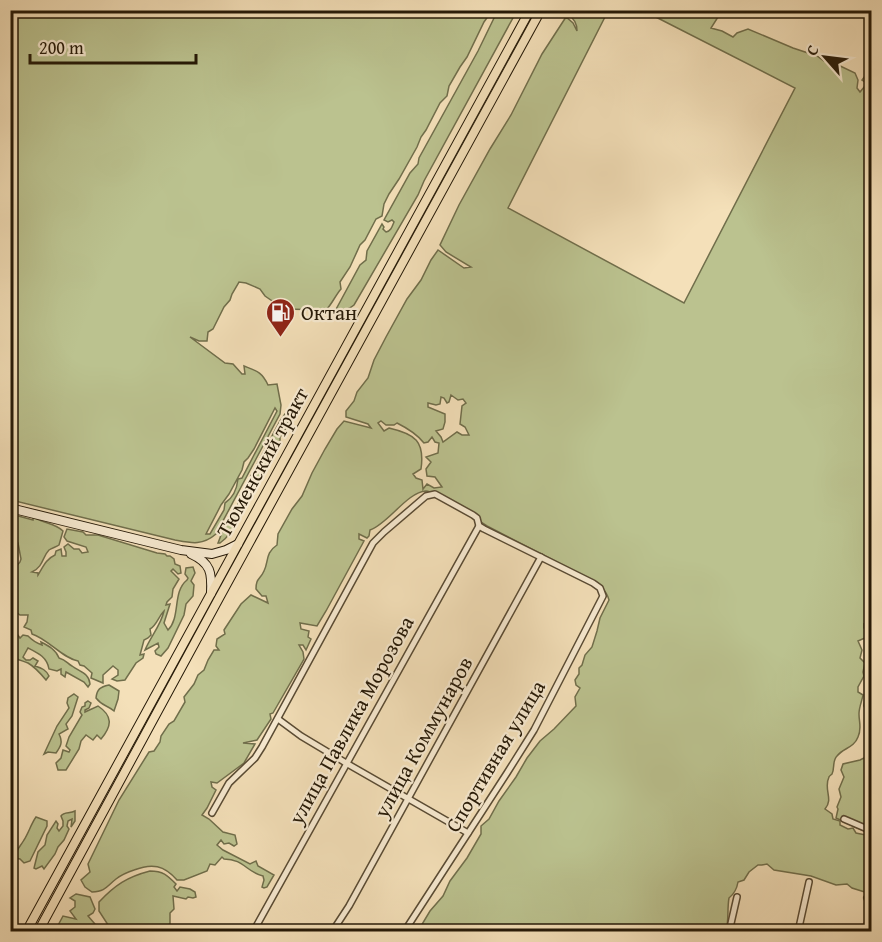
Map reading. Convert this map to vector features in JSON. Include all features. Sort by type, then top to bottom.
[{"type":"main road","name":"Тюменский тракт","points":[[26,932],[530,10]]},
{"type":"main road","name":"Тюменский тракт","points":[[38,932],[541,10]]},
{"type":"street","points":[[212,813],[229,783],[255,758],[373,543],[419,501],[435,494],[473,515],[477,518],[479,526],[541,557]]},
{"type":"street","points":[[10,508],[181,550],[212,554],[238,544]]},
{"type":"street","name":"улица Павлика Морозова","points":[[253,932],[479,526]]},
{"type":"street","points":[[181,550],[201,560],[208,567],[212,580],[211,593]]},
{"type":"street","name":"Спортивная улица","points":[[404,932],[534,730],[603,596],[600,588],[593,583],[541,557]]},
{"type":"street","name":"улица Коммунаров","points":[[332,932],[349,906],[541,557]]},
{"type":"street","points":[[278,718],[346,763],[468,833]]},
{"type":"street","points":[[844,819],[872,831]]},
{"type":"street","points":[[798,932],[809,882]]},
{"type":"street","points":[[729,932],[737,897]]},
{"type":"street","points":[[866,932],[871,906],[867,898]]},
{"type":"green space","points":[[11,10],[490,11],[467,57],[449,86],[447,96],[440,103],[389,194],[382,216],[376,219],[360,245],[340,282],[341,289],[326,310],[284,309],[265,296],[260,289],[239,282],[213,329],[208,332],[207,341],[199,341],[190,337],[225,363],[233,364],[242,374],[245,374],[244,366],[259,372],[268,385],[277,384],[281,405],[280,414],[216,534],[201,542],[186,542],[11,500]],"holes":[[[275,408],[277,411],[242,478],[238,479],[236,489],[225,503],[224,510],[210,534],[206,534]]]},
{"type":"green space","points":[[493,11],[517,11],[515,14],[507,12],[514,16],[418,195],[354,305],[337,314],[334,313],[360,265],[366,260],[367,251],[382,224],[386,232],[392,227],[394,222],[392,220],[388,222],[384,220],[410,173],[418,164],[419,158],[478,51],[495,16]]},
{"type":"green space","points":[[570,11],[608,11],[508,208],[684,303],[795,88],[644,11],[718,11],[718,17],[711,28],[733,37],[748,29],[855,73],[858,80],[857,88],[860,92],[865,86],[871,86],[871,624],[864,624],[868,632],[865,638],[858,641],[862,650],[860,658],[865,663],[864,676],[858,687],[858,692],[863,695],[859,711],[859,734],[854,743],[835,758],[833,772],[827,781],[829,801],[825,809],[832,814],[833,819],[840,821],[840,825],[848,829],[853,828],[856,833],[871,836],[871,894],[847,884],[836,885],[811,876],[774,870],[767,864],[758,865],[749,872],[744,880],[738,882],[729,898],[726,931],[418,931],[467,858],[481,834],[481,826],[489,819],[527,758],[540,741],[576,706],[575,697],[580,688],[576,685],[575,680],[585,655],[592,647],[600,618],[609,600],[604,590],[590,579],[487,526],[436,493],[426,491],[405,502],[384,522],[370,530],[367,538],[359,534],[359,539],[364,541],[317,626],[300,623],[301,629],[309,631],[308,637],[311,639],[306,650],[303,645],[299,645],[304,659],[273,713],[270,714],[271,719],[257,740],[243,743],[255,744],[244,763],[217,783],[211,782],[212,787],[216,790],[202,815],[223,832],[235,835],[237,844],[234,846],[229,843],[224,844],[221,840],[217,845],[250,864],[256,861],[258,866],[274,875],[267,887],[262,887],[263,876],[241,863],[222,857],[215,865],[210,864],[207,871],[184,880],[177,880],[162,868],[152,866],[125,874],[103,890],[92,892],[81,880],[90,872],[88,864],[119,800],[149,752],[154,751],[169,724],[174,721],[185,702],[184,697],[198,675],[204,670],[214,650],[219,650],[216,646],[217,639],[225,634],[224,630],[241,604],[251,595],[268,603],[266,596],[262,596],[256,589],[257,583],[264,571],[269,554],[277,545],[278,534],[302,496],[337,429],[344,421],[371,428],[368,424],[346,417],[346,411],[368,378],[374,360],[407,299],[438,250],[464,268],[471,267],[446,252],[440,245],[459,205],[511,115],[542,54],[566,17],[577,31],[575,21],[568,14]],"holes":[[[451,395],[458,400],[463,399],[466,403],[462,406],[460,424],[465,427],[469,435],[457,432],[443,442],[436,431],[443,429],[445,414],[428,407],[428,403],[440,404],[441,397],[447,403]],[[381,421],[386,425],[397,423],[424,443],[432,437],[435,442],[439,443],[438,453],[426,457],[431,462],[426,469],[427,476],[435,477],[442,487],[434,488],[427,484],[423,489],[422,480],[413,474],[421,469],[422,459],[416,440],[406,433],[389,428],[384,431],[378,423]]]},
{"type":"green space","points":[[865,76],[871,80],[871,86],[862,80]]},
{"type":"green space","points":[[285,414],[289,416],[287,427],[280,437],[280,443],[262,476],[243,500],[244,506],[238,509],[241,514],[232,530],[224,540],[218,543],[228,518],[238,506],[238,500]]},
{"type":"green space","points":[[11,514],[33,520],[33,517],[63,531],[59,545],[49,550],[39,567],[32,572],[38,575],[56,551],[61,549],[62,556],[66,556],[64,547],[68,544],[82,553],[88,552],[86,547],[67,541],[64,537],[67,529],[83,532],[86,535],[98,535],[170,556],[174,559],[175,564],[180,566],[181,573],[178,574],[173,569],[171,571],[179,579],[166,605],[170,604],[164,623],[168,630],[172,625],[182,585],[188,578],[185,574],[186,568],[193,567],[195,573],[191,581],[194,585],[193,596],[186,604],[184,615],[168,648],[161,656],[155,651],[159,647],[158,643],[145,650],[164,611],[150,629],[151,635],[144,640],[140,655],[144,654],[143,658],[136,663],[125,680],[112,679],[118,675],[118,670],[113,666],[103,675],[103,683],[91,678],[92,673],[78,661],[66,656],[24,627],[28,615],[20,615],[16,612],[12,617],[11,573],[21,559],[18,543],[11,533]]},
{"type":"green space","points":[[10,632],[17,634],[20,638],[23,635],[28,636],[49,647],[59,658],[86,675],[90,684],[88,687],[84,682],[66,672],[65,677],[61,674],[61,669],[57,671],[49,669],[44,658],[28,648],[23,657],[26,660],[33,658],[38,661],[35,666],[47,672],[49,676],[46,680],[31,665],[12,656],[13,645]]},
{"type":"green space","points":[[871,649],[871,834],[836,818],[841,797],[839,789],[844,777],[841,770],[843,764],[866,757],[869,739],[868,716],[864,706]]},
{"type":"green space","points":[[109,685],[119,691],[114,711],[96,698],[100,689]]},
{"type":"green space","points":[[74,694],[78,697],[72,716],[66,724],[68,729],[59,734],[61,742],[59,748],[56,753],[44,754],[57,726],[69,708],[68,698]]},
{"type":"green space","points":[[88,701],[91,703],[85,712],[98,706],[103,710],[109,721],[107,730],[101,739],[97,735],[93,740],[86,735],[66,770],[58,770],[56,763],[61,758],[63,750],[69,752],[66,746],[69,737],[82,715],[80,712],[82,707]]},
{"type":"green space","points":[[75,811],[75,821],[71,827],[72,819],[68,821],[69,829],[55,854],[44,869],[42,866],[34,868],[38,852],[45,845],[47,835],[56,821],[59,831],[63,826],[61,816]]},
{"type":"green space","points":[[36,817],[47,821],[47,826],[30,861],[24,863],[15,858],[17,850]]},
{"type":"green space","points":[[150,871],[164,874],[176,884],[174,887],[177,891],[180,887],[190,889],[195,892],[196,897],[186,899],[173,896],[174,909],[170,913],[170,924],[163,931],[115,931],[110,928],[99,911],[99,902],[122,882]]},
{"type":"green space","points":[[76,894],[90,897],[95,909],[88,916],[101,931],[55,931],[63,916],[76,919],[70,911],[75,907],[75,901],[70,898]]},
{"type":"place","name":"Октан","points":[[280,338]]}]
